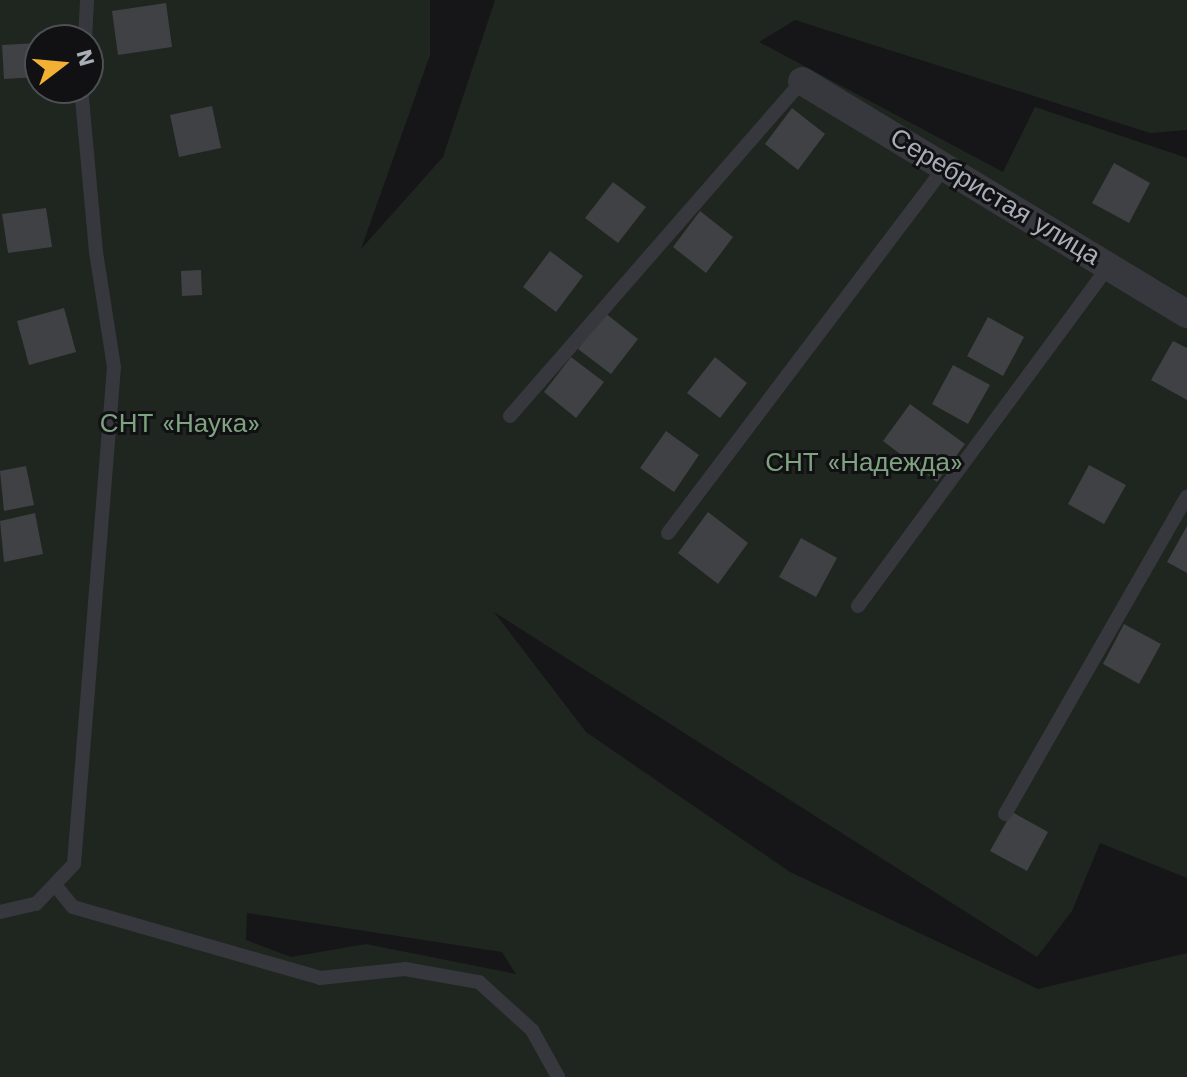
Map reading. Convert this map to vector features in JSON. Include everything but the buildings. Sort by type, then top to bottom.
[{"type":"street","name":"Серебристая улица","points":[[802,81],[1187,314]]},
{"type":"lane","points":[[86,24],[87,0]]},
{"type":"lane","points":[[510,416],[802,81]]},
{"type":"lane","points":[[0,912],[36,904],[74,864],[114,367],[96,252],[82,104]]},
{"type":"lane","points":[[668,533],[946,166]]},
{"type":"lane","points":[[858,606],[1109,266]]},
{"type":"lane","points":[[1005,814],[1187,496]]},
{"type":"lane","points":[[55,885],[73,907],[320,978],[405,969],[479,982],[532,1030],[558,1077]]},
{"type":"green space","points":[[0,0],[430,0],[430,55],[361,249],[443,157],[495,0],[1187,0],[1187,130],[1150,133],[795,20],[759,42],[1003,172],[1035,107],[1187,158],[1187,878],[1100,843],[1072,911],[1037,957],[494,612],[586,732],[790,872],[1038,989],[1187,953],[1187,1077],[0,1077]],"holes":[[[247,913],[502,952],[516,974],[366,944],[291,957],[246,940]]]},
{"type":"park label","name":"СНТ «Наука»","points":[[180,424]]},
{"type":"park label","name":"СНТ «Надежда»","points":[[864,463]]}]
